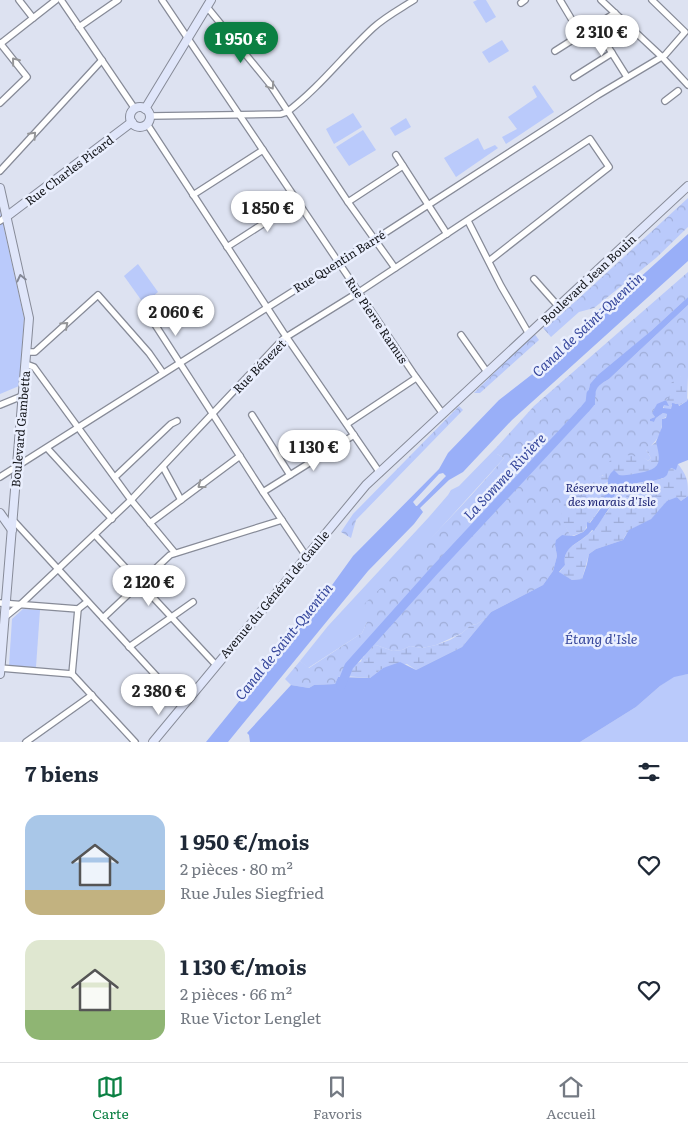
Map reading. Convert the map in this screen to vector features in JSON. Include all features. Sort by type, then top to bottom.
[{"type":"street","points":[[19,0],[33,18]]},
{"type":"street","points":[[0,103],[27,77],[0,44],[56,0]]},
{"type":"street","points":[[61,0],[135,109]]},
{"type":"street","points":[[79,27],[118,0]]},
{"type":"street","name":"Rue Pierre Ramus","points":[[162,0],[416,378],[443,414]]},
{"type":"street","points":[[145,109],[211,0]]},
{"type":"street","points":[[145,109],[135,109],[131,114],[132,122],[139,127],[149,120],[280,114],[287,112],[382,20],[407,2],[414,0]]},
{"type":"street","points":[[560,0],[580,35]]},
{"type":"street","points":[[601,0],[688,84]]},
{"type":"street","name":"Rue Quentin Barré","points":[[0,477],[627,77],[665,55],[685,32],[652,0]]},
{"type":"street","points":[[207,8],[269,83],[348,202],[395,268]]},
{"type":"street","points":[[555,51],[615,13]]},
{"type":"street","points":[[595,26],[627,77]]},
{"type":"street","points":[[574,76],[612,53]]},
{"type":"street","points":[[0,171],[102,60]]},
{"type":"street","points":[[665,101],[678,92]]},
{"type":"street","points":[[145,109],[149,120],[193,195],[380,473]]},
{"type":"street","name":"Rue Charles Picard","points":[[3,219],[132,122]]},
{"type":"street","name":"Rue Bénezet","points":[[4,618],[132,500],[283,339],[468,221],[590,139],[609,166],[489,261]]},
{"type":"street","points":[[193,195],[263,150]]},
{"type":"street","points":[[396,155],[447,234]]},
{"type":"street","points":[[348,202],[403,166]]},
{"type":"street","name":"Boulevard Jean Bouin","points":[[380,473],[688,186]]},
{"type":"street","name":"Boulevard Gambetta","points":[[0,188],[3,219],[28,313],[27,352],[12,530],[3,603],[4,618],[0,674]]},
{"type":"street","points":[[227,247],[297,202]]},
{"type":"street","points":[[468,221],[529,334]]},
{"type":"street","points":[[534,279],[558,306]]},
{"type":"street","points":[[27,352],[34,352],[98,295],[149,353],[162,373]]},
{"type":"street","points":[[154,323],[262,492],[306,556]]},
{"type":"street","points":[[461,335],[488,372]]},
{"type":"street","points":[[26,364],[34,367],[132,500],[175,553]]},
{"type":"street","points":[[347,424],[416,378]]},
{"type":"street","points":[[0,405],[22,396]]},
{"type":"street","points":[[252,415],[290,475]]},
{"type":"street","points":[[115,476],[171,424],[177,421]]},
{"type":"street","points":[[262,492],[354,435]]},
{"type":"street","points":[[47,448],[112,519]]},
{"type":"street","points":[[150,523],[240,456]]},
{"type":"street","points":[[163,467],[181,500]]},
{"type":"street","name":"Avenue du Général de Gaulle","points":[[153,742],[306,556],[366,485],[380,473]]},
{"type":"street","points":[[0,512],[10,513],[14,505]]},
{"type":"street","points":[[0,512],[12,530]]},
{"type":"street","points":[[12,519],[86,602],[183,705]]},
{"type":"street","points":[[103,618],[170,555],[282,520]]},
{"type":"street","points":[[95,535],[141,582],[216,665]]},
{"type":"street","points":[[72,674],[78,609],[86,602]]},
{"type":"street","points":[[129,647],[193,602]]},
{"type":"street","points":[[3,603],[78,609]]},
{"type":"street","points":[[0,668],[72,674],[135,742]]},
{"type":"street","points":[[26,742],[92,695]]},
{"type":"green space","points":[[486,0],[496,17],[486,23],[473,2]]},
{"type":"green space","points":[[502,40],[509,51],[489,63],[482,52]]},
{"type":"green space","points":[[535,85],[554,112],[506,144],[502,137],[517,129],[508,117],[537,97],[532,87]]},
{"type":"green space","points":[[353,113],[362,127],[334,144],[326,129]]},
{"type":"green space","points":[[406,118],[411,127],[395,136],[390,128]]},
{"type":"green space","points":[[363,130],[376,150],[349,166],[336,147]]},
{"type":"green space","points":[[478,138],[484,150],[495,145],[498,148],[456,177],[444,158]]},
{"type":"green space","points":[[688,198],[688,227],[656,258],[594,308],[579,312],[551,337],[543,328],[576,301]]},
{"type":"green space","points":[[0,211],[24,318],[19,386],[0,394]]},
{"type":"green space","points":[[138,264],[158,292],[144,304],[124,276]]},
{"type":"green space","points":[[688,272],[688,297],[590,384],[586,403],[599,385],[609,379],[688,305],[688,376],[681,376],[669,398],[657,405],[652,413],[655,417],[650,419],[650,421],[654,422],[663,413],[667,414],[662,419],[658,436],[646,450],[651,458],[648,461],[644,458],[580,485],[568,498],[562,514],[563,521],[571,536],[562,535],[555,545],[557,556],[553,571],[543,585],[491,612],[487,617],[477,624],[471,625],[462,633],[436,645],[422,648],[410,646],[402,650],[393,651],[376,645],[368,659],[361,662],[365,651],[362,652],[349,666],[345,676],[338,677],[335,684],[314,685],[309,688],[291,685],[285,679],[300,661],[309,668],[362,633],[367,622],[360,608],[434,535],[504,458],[497,454],[497,447],[534,406]]},
{"type":"green space","points":[[534,333],[539,340],[480,393],[474,393]]},
{"type":"green space","points":[[681,376],[688,376],[687,401],[678,406],[676,403],[671,405],[671,409],[664,409],[664,405],[668,405],[666,400],[671,394],[665,392],[671,383]]},
{"type":"green space","points":[[459,406],[463,410],[356,520],[351,538],[341,532],[353,514]]},
{"type":"green space","points":[[656,442],[660,453],[657,466],[640,474],[618,476],[606,483],[608,491],[600,508],[589,523],[587,522],[583,532],[571,536],[564,524],[562,510],[572,492],[584,482],[603,476],[607,464],[616,457],[641,455],[648,461],[651,458],[646,447]]},
{"type":"green space","points":[[497,447],[497,454],[504,458],[427,543],[367,622],[362,633],[308,668],[300,661],[328,626],[429,517],[451,490],[459,486]]},
{"type":"green space","points":[[678,464],[687,479],[688,496],[681,501],[677,497],[663,506],[648,521],[632,529],[623,540],[596,549],[589,554],[582,579],[572,580],[559,573],[565,565],[568,551],[573,545],[595,530],[614,503],[612,500],[619,493],[621,486],[662,479],[669,469],[676,467]]},
{"type":"green space","points":[[23,609],[40,610],[36,667],[9,666],[12,619]]},
{"type":"green space","points":[[487,617],[462,647],[416,670],[407,664],[383,668],[370,678],[345,676],[349,666],[368,659],[370,651],[376,645],[393,651],[402,650],[410,646],[422,648],[436,645],[450,640],[471,625],[477,624]]},
{"type":"green space","points":[[688,674],[688,742],[580,742],[636,707],[674,676]]},
{"type":"water","points":[[688,234],[688,261],[512,420],[463,472],[449,480],[420,508],[423,512],[414,524],[368,571],[228,742],[206,742],[322,599],[353,556],[439,469],[448,453],[499,400],[553,358],[597,317],[596,312],[621,290],[625,291]],"holes":[[[443,473],[446,476],[417,506],[416,506],[413,502],[439,474]]]},
{"type":"water","points":[[688,297],[688,305],[598,387],[595,405],[586,403],[590,384],[598,375]]},
{"type":"water","name":"Étang d'Isle","points":[[688,398],[688,460],[678,464],[676,470],[669,469],[667,475],[661,479],[621,486],[619,493],[612,500],[616,506],[610,507],[594,531],[592,530],[569,549],[566,553],[565,565],[559,572],[572,580],[582,579],[589,554],[596,549],[623,540],[629,530],[651,519],[667,501],[677,497],[681,501],[688,496],[688,674],[674,677],[660,686],[636,707],[580,742],[250,742],[247,733],[291,685],[309,688],[314,685],[335,684],[338,677],[370,678],[383,668],[400,662],[416,670],[462,647],[491,612],[543,585],[553,571],[557,556],[556,540],[562,535],[574,536],[587,528],[587,522],[590,523],[601,508],[603,498],[608,491],[608,480],[611,473],[614,470],[619,475],[639,473],[652,469],[658,463],[659,454],[656,442],[662,427],[662,419],[666,418],[667,414],[663,413],[654,422],[650,421],[650,419],[655,417],[652,413],[657,404],[666,400],[669,406],[664,405],[663,408],[671,409],[672,403],[679,406],[687,401]]},
{"type":"waterway","name":"La Somme Rivière","points":[[341,686],[349,666],[433,572],[585,409],[590,403],[591,394]]},
{"type":"water label","name":"Canal de Saint-Quentin","points":[[587,324]]},
{"type":"water label","name":"Canal de Saint-Quentin","points":[[283,641]]},
{"type":"park label","name":"Réserve naturelle des marais d'Isle","points":[[612,494]]}]
